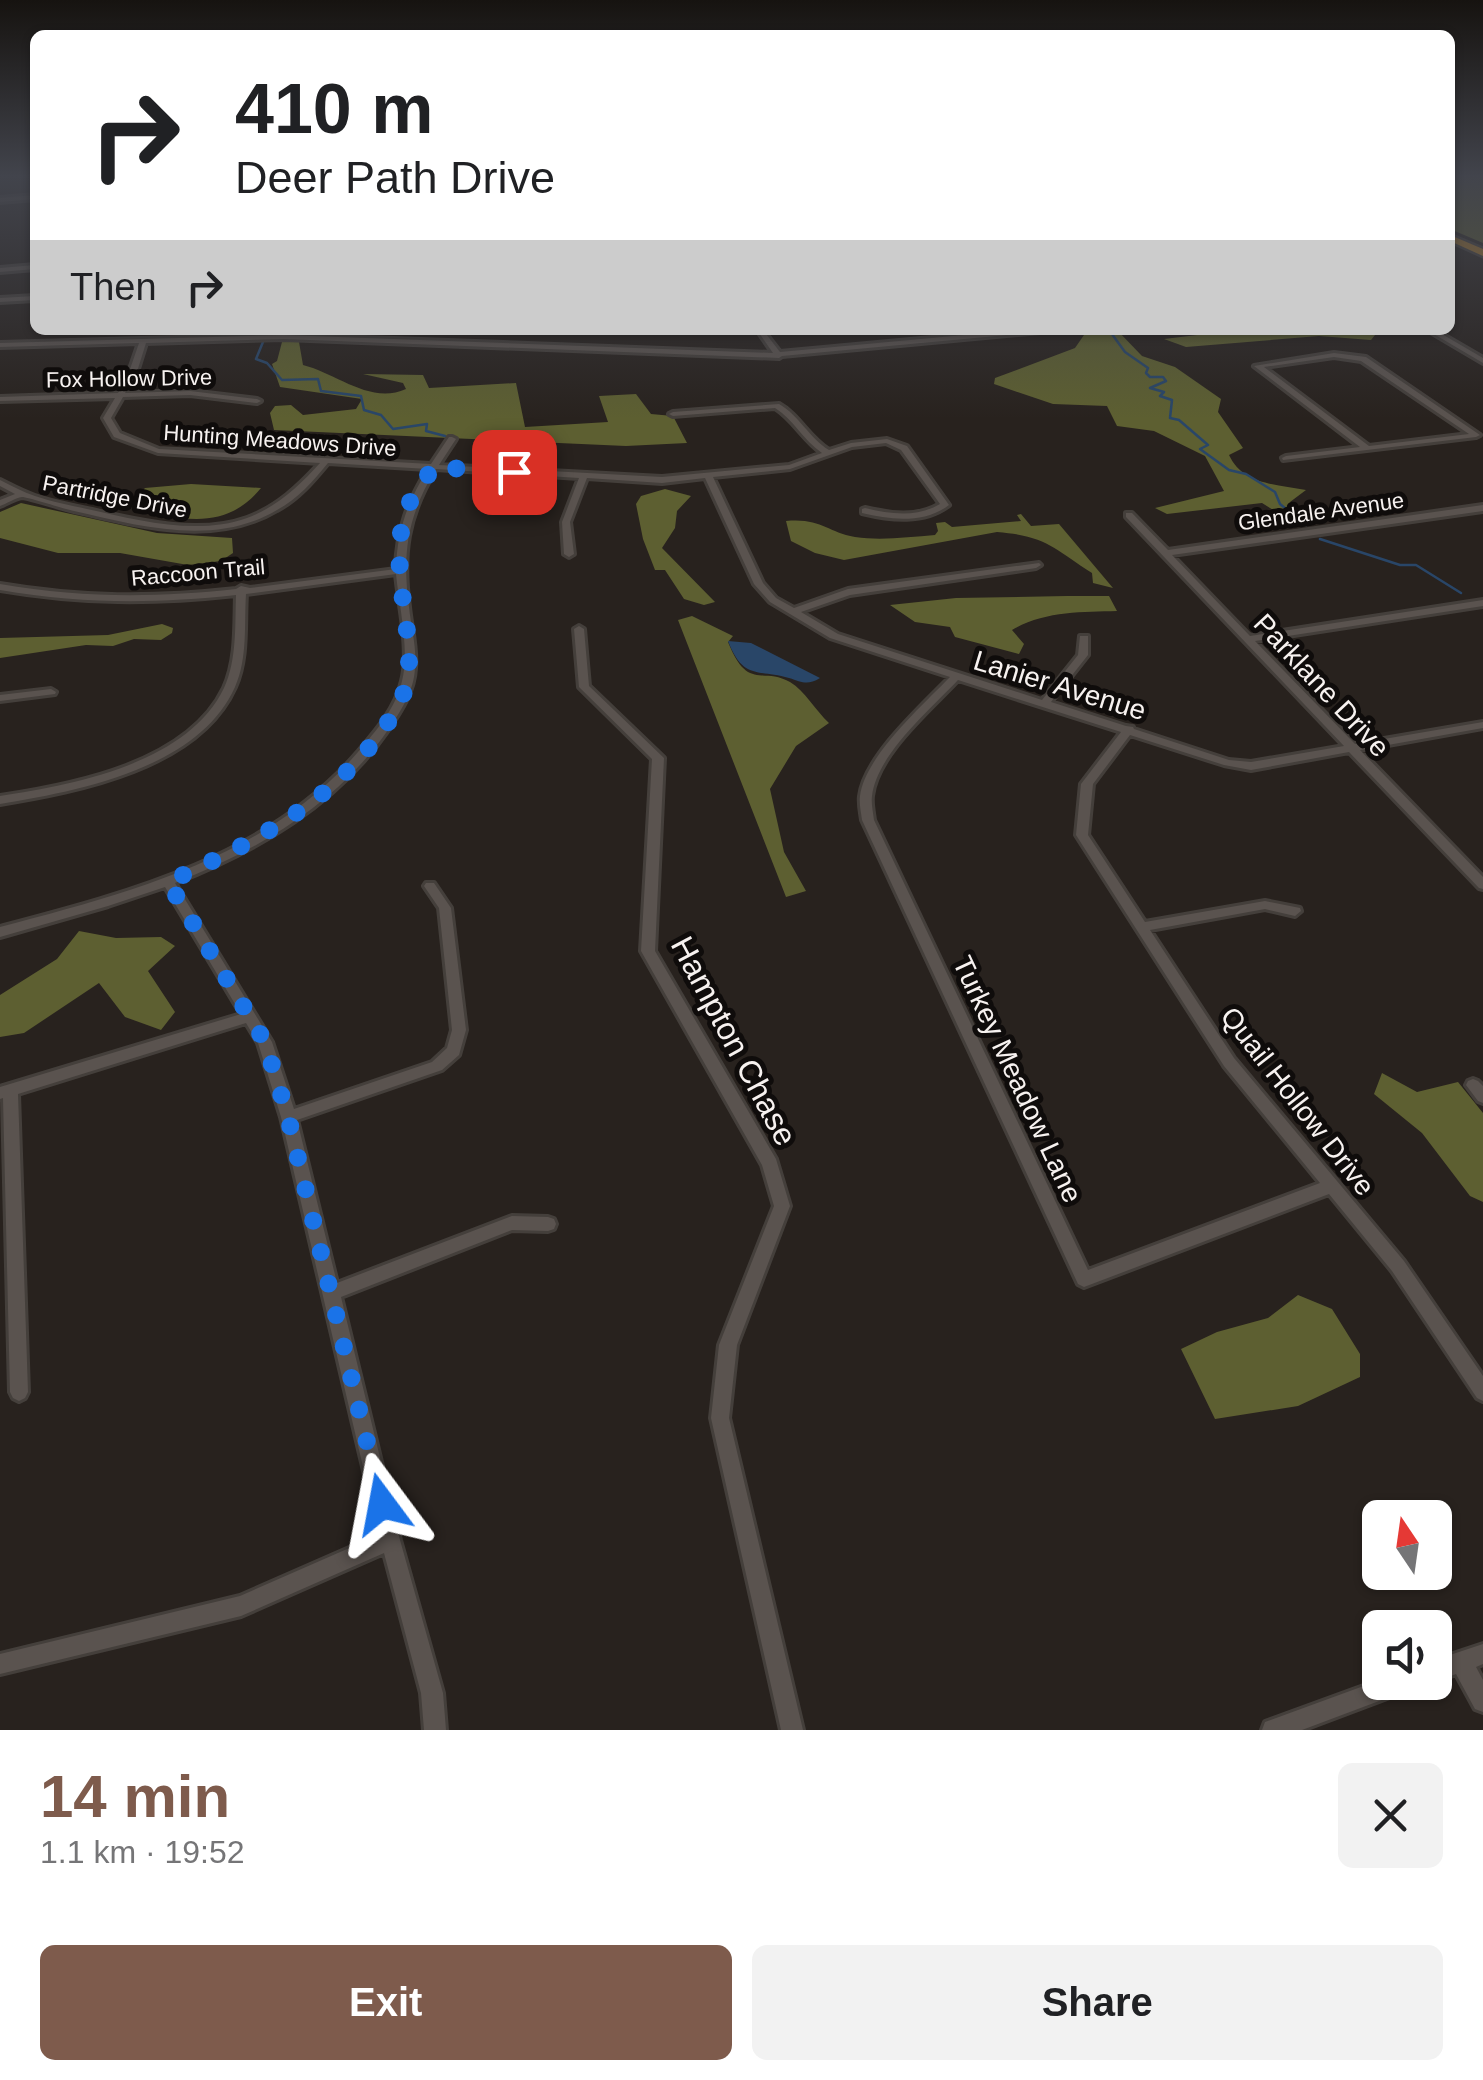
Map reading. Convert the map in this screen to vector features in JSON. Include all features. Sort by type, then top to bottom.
[{"type":"street","points":[[0,270],[30,267]]},
{"type":"street","points":[[0,300],[30,298]]},
{"type":"street","points":[[96,342],[99,335]]},
{"type":"street","points":[[764,335],[779,356]]},
{"type":"street","points":[[0,345],[330,338],[779,356],[979,335]]},
{"type":"street","points":[[1439,335],[1483,360]]},
{"type":"street","points":[[118,395],[132,375],[144,340]]},
{"type":"street","points":[[1368,448],[1258,366],[1264,362],[1334,356],[1364,360],[1479,434]]},
{"type":"street","name":"Fox Hollow Drive","points":[[0,399],[221,394],[257,401]]},
{"type":"street","name":"Hunting Meadows Drive","points":[[118,395],[107,418],[117,435],[132,444],[196,456],[662,480],[790,467],[851,444],[886,441],[904,448],[944,505],[928,513],[890,517],[866,511]]},
{"type":"street","points":[[674,414],[776,406],[790,414],[808,443],[826,452]]},
{"type":"street","points":[[1286,458],[1479,434]]},
{"type":"street","points":[[0,932],[168,882],[244,847],[332,787],[364,755],[402,698],[410,668],[400,571],[402,524],[412,499],[452,439]]},
{"type":"street","name":"Partridge Drive","points":[[0,482],[20,495],[154,526],[220,528],[258,518],[284,505],[305,488],[324,463]]},
{"type":"street","points":[[570,554],[566,522],[584,476]]},
{"type":"street","name":"Lanier Avenue","points":[[708,476],[759,584],[792,612],[834,636],[956,676],[1228,763],[1251,766],[1483,725]]},
{"type":"street","points":[[0,504],[20,495]]},
{"type":"street","name":"Glendale Avenue","points":[[1166,554],[1483,508]]},
{"type":"street","name":"Parklane Drive","points":[[1129,515],[1483,884]]},
{"type":"street","points":[[792,612],[848,592],[1036,565]]},
{"type":"street","name":"Raccoon Trail","points":[[0,586],[33,594],[88,599],[143,599],[400,571]]},
{"type":"street","points":[[0,800],[77,787],[134,767],[184,738],[208,718],[222,702],[235,671],[241,590]]},
{"type":"street","points":[[1247,638],[1483,603]]},
{"type":"street","name":"Hampton Chase","points":[[579,629],[584,687],[658,758],[648,951],[770,1164],[782,1206],[728,1345],[720,1418],[792,1730]]},
{"type":"street","points":[[1046,704],[1084,656],[1084,638]]},
{"type":"street","name":"Turkey Meadow Lane","points":[[956,676],[892,747],[876,772],[866,794],[868,820],[1084,1279],[1331,1186]]},
{"type":"street","points":[[0,698],[51,692]]},
{"type":"street","name":"Quail Hollow Drive","points":[[1128,730],[1087,784],[1082,835],[1229,1062],[1398,1266],[1483,1392]]},
{"type":"street","points":[[168,882],[265,1042],[288,1117],[390,1540],[432,1693],[434,1730]]},
{"type":"street","points":[[288,1117],[436,1066],[454,1051],[459,1030],[445,908],[430,886]]},
{"type":"street","points":[[1142,926],[1265,905],[1295,911]]},
{"type":"street","points":[[19,1392],[5,1092],[249,1016]]},
{"type":"street","points":[[331,1293],[512,1224],[548,1224]]},
{"type":"street","points":[[0,1664],[240,1606],[390,1540]]},
{"type":"street","points":[[1452,1665],[1483,1654]]},
{"type":"street","points":[[1461,1662],[1483,1701]]},
{"type":"street","points":[[1272,1730],[1362,1697]]},
{"type":"green space","points":[[1084,335],[1122,335],[1142,356],[1175,367],[1221,399],[1218,412],[1243,448],[1229,455],[1235,465],[1262,482],[1306,490],[1290,502],[1311,523],[1297,525],[1262,503],[1167,514],[1155,508],[1224,491],[1205,456],[1154,431],[1117,426],[1107,406],[1053,404],[994,384],[995,378],[1075,348]]},
{"type":"green space","points":[[1197,335],[1375,335],[1371,340],[1319,336],[1186,347],[1164,339]]},
{"type":"green space","points":[[282,342],[299,342],[303,365],[366,391],[393,393],[406,389],[403,383],[363,374],[423,375],[429,388],[516,383],[525,427],[608,422],[599,396],[636,394],[651,414],[673,416],[687,443],[626,446],[274,430],[270,413],[275,406],[291,405],[303,415],[356,409],[362,399],[280,387],[272,364],[277,361]]},
{"type":"green space","points":[[191,484],[261,488],[247,502],[215,517],[181,518],[127,507],[145,488]]},
{"type":"green space","points":[[665,489],[691,496],[677,511],[675,528],[662,548],[715,602],[704,605],[684,599],[665,570],[655,570],[636,504],[641,496]]},
{"type":"green space","points":[[21,503],[157,533],[232,538],[233,553],[221,561],[188,565],[120,553],[58,553],[0,538],[0,512]]},
{"type":"green space","points":[[1021,514],[1031,526],[1059,524],[1113,588],[1093,583],[1092,573],[1049,545],[1028,537],[997,532],[844,560],[815,553],[791,541],[786,521],[816,523],[855,537],[885,539],[935,535],[936,523],[945,522],[952,527],[1021,521],[1017,515]]},
{"type":"green space","points":[[1109,596],[1117,611],[1063,614],[1037,619],[1012,630],[1024,644],[1019,654],[955,637],[950,627],[915,622],[890,605],[956,598]]},
{"type":"green space","points":[[692,616],[733,636],[728,642],[742,667],[756,675],[790,682],[829,723],[796,746],[770,789],[784,852],[806,891],[786,897],[678,620]]},
{"type":"green space","points":[[162,624],[173,628],[161,640],[134,639],[113,646],[86,645],[0,658],[0,638],[108,635]]},
{"type":"green space","points":[[79,931],[116,938],[161,937],[175,946],[148,971],[175,1012],[161,1030],[125,1017],[99,983],[24,1033],[0,1037],[0,995],[57,959]]},
{"type":"green space","points":[[1382,1073],[1417,1092],[1458,1082],[1483,1113],[1483,1202],[1470,1196],[1422,1133],[1374,1094]]},
{"type":"green space","points":[[1298,1295],[1332,1309],[1360,1354],[1360,1377],[1298,1406],[1215,1419],[1181,1349],[1217,1332],[1268,1318]]},
{"type":"water","points":[[728,641],[751,643],[820,678],[804,682],[752,671],[739,662]]},
{"type":"waterway","points":[[1113,335],[1125,352],[1148,368],[1146,373],[1150,377],[1163,377],[1166,381],[1150,388],[1164,392],[1160,396],[1172,400],[1170,418],[1179,420],[1208,445],[1200,449],[1229,470],[1246,474],[1275,492],[1280,504],[1306,525]]},
{"type":"waterway","points":[[263,342],[256,359],[267,363],[282,380],[318,379],[321,391],[361,396],[364,410],[381,415],[393,429],[427,424],[426,431],[445,436]]},
{"type":"waterway","points":[[1320,539],[1400,565],[1416,565],[1461,593]]},
{"type":"route","points":[[382,1504],[288,1117],[265,1042],[168,882],[244,847],[293,816],[332,787],[364,755],[402,698],[410,668],[400,571],[402,524],[412,499],[434,467],[514,472]]}]
